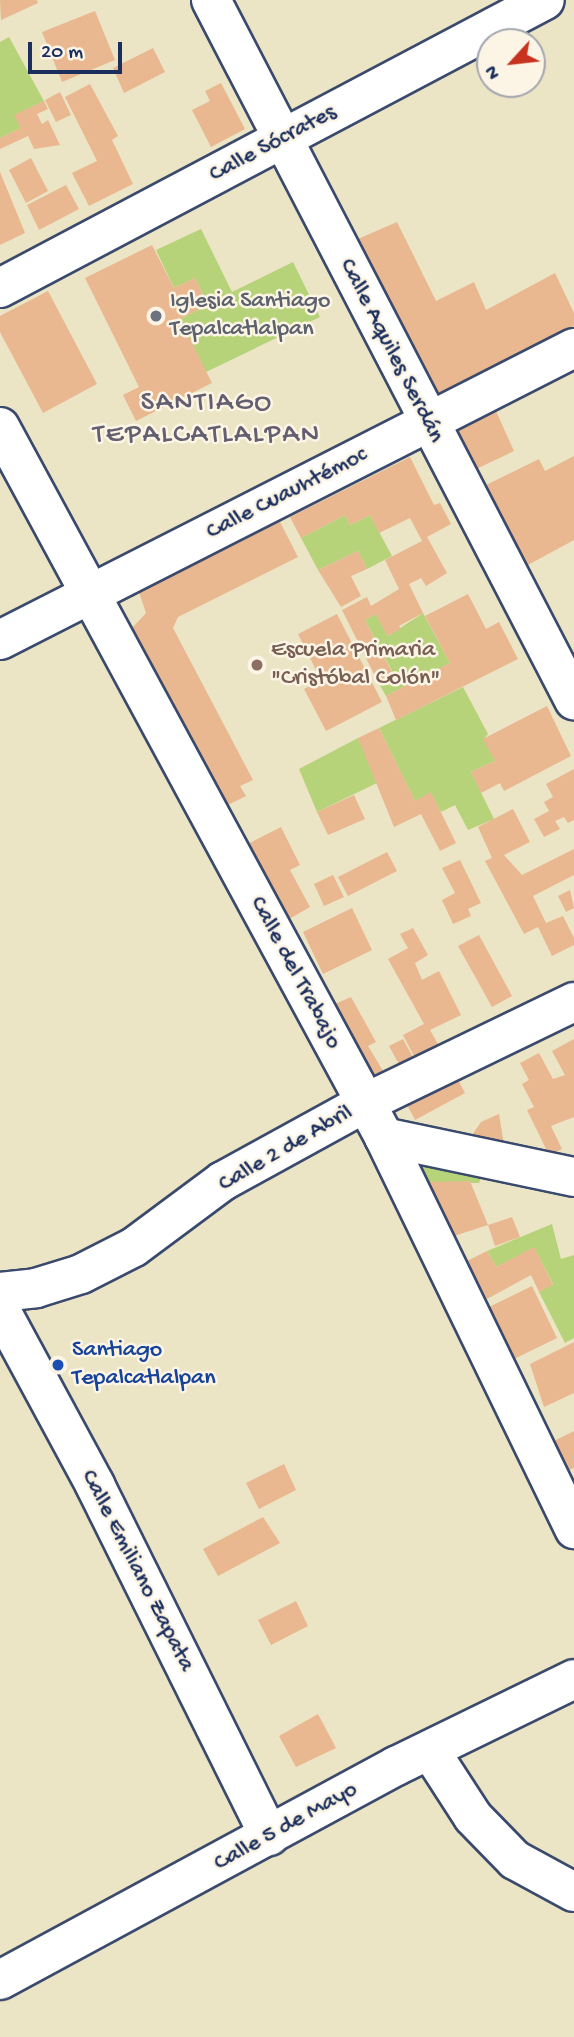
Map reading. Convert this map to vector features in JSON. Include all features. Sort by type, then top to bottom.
[{"type":"street","name":"Calle Aquiles Serdán","points":[[211,0],[428,423],[564,659],[574,700]]},
{"type":"street","name":"Calle Sócrates","points":[[0,288],[545,0]]},
{"type":"street","name":"Calle Cuauhtémoc","points":[[0,640],[574,348]]},
{"type":"street","name":"Calle del Trabajo","points":[[0,427],[93,594],[384,1137],[574,1529]]},
{"type":"street","name":"Calle 2 de Abril","points":[[0,1292],[36,1288],[80,1274],[134,1247],[223,1181],[365,1103],[574,1002]]},
{"type":"street","points":[[384,1137],[574,1177]]},
{"type":"street","name":"Calle Emiliano Zapata","points":[[0,1309],[95,1485],[269,1836]]},
{"type":"street","name":"Calle 5 de Mayo","points":[[0,1980],[396,1766],[431,1752],[574,1679]]},
{"type":"street","points":[[431,1752],[473,1817],[515,1860],[574,1892]]},
{"type":"green space","points":[[9,37],[44,101],[15,115],[21,128],[0,138],[0,42]]},
{"type":"green space","points":[[201,229],[232,292],[293,262],[320,317],[206,372],[180,319],[208,305],[195,278],[174,288],[156,250]]},
{"type":"green space","points":[[345,515],[350,525],[370,515],[392,556],[367,569],[358,551],[318,570],[301,538]]},
{"type":"green space","points":[[423,613],[450,663],[386,696],[378,682],[393,673],[365,620],[376,614],[388,636]]},
{"type":"green space","points":[[463,687],[488,734],[484,739],[495,761],[471,772],[494,819],[468,830],[455,805],[441,812],[431,793],[415,801],[379,728]]},
{"type":"green space","points":[[358,738],[379,782],[317,812],[299,769]]},
{"type":"green space","points":[[416,1158],[484,1170],[479,1183],[428,1182]]},
{"type":"green space","points":[[552,1224],[561,1259],[574,1255],[574,1338],[565,1343],[539,1292],[553,1284],[534,1248],[496,1267],[487,1251]]},
{"type":"building","points":[[0,0],[37,0],[38,3],[1,20]]},
{"type":"building","points":[[95,11],[115,60],[62,82],[42,32]]},
{"type":"building","points":[[153,48],[165,72],[124,93],[113,68]]},
{"type":"building","points":[[221,83],[245,129],[211,147],[192,110],[210,101],[205,91]]},
{"type":"building","points":[[90,84],[118,136],[112,140],[133,184],[89,206],[72,173],[97,161],[65,97]]},
{"type":"building","points":[[60,92],[71,115],[56,122],[45,100]]},
{"type":"building","points":[[44,101],[48,109],[37,114],[42,124],[48,120],[60,145],[34,149],[28,136],[0,149],[0,138],[21,128],[14,115]]},
{"type":"building","points":[[31,158],[48,191],[26,203],[9,170]]},
{"type":"building","points":[[0,172],[25,233],[0,245]]},
{"type":"building","points":[[66,185],[79,209],[39,230],[27,205]]},
{"type":"building","points":[[397,222],[436,301],[474,282],[486,310],[555,273],[574,313],[574,326],[431,400],[351,242]]},
{"type":"building","points":[[152,245],[174,288],[195,278],[208,305],[180,319],[212,383],[136,421],[123,395],[139,387],[85,278]]},
{"type":"building","points":[[48,291],[97,384],[43,413],[0,332],[0,316]]},
{"type":"building","points":[[495,409],[514,451],[472,471],[452,430]]},
{"type":"building","points":[[574,456],[574,540],[526,566],[484,486],[539,459],[545,471]]},
{"type":"building","points":[[410,457],[434,505],[440,503],[451,524],[427,537],[447,573],[426,586],[421,578],[409,584],[423,613],[399,626],[401,629],[387,636],[376,614],[365,620],[393,674],[378,682],[342,610],[367,597],[371,606],[399,589],[385,560],[422,541],[410,518],[379,533],[370,515],[350,525],[345,515],[301,538],[290,517]]},
{"type":"building","points":[[279,520],[298,557],[178,617],[173,628],[253,780],[240,786],[246,796],[224,807],[132,628],[146,613],[139,592]]},
{"type":"building","points":[[358,551],[367,569],[351,576],[361,596],[341,607],[318,570]]},
{"type":"building","points":[[468,594],[486,629],[499,622],[518,659],[396,720],[386,696],[450,663],[425,616]]},
{"type":"building","points":[[337,614],[382,702],[326,731],[304,689],[321,680],[298,634]]},
{"type":"building","points":[[547,706],[571,756],[504,791],[500,783],[481,793],[471,772],[495,761],[483,739]]},
{"type":"building","points":[[379,728],[415,801],[431,792],[456,843],[440,851],[421,814],[394,827],[358,738]]},
{"type":"building","points":[[574,769],[574,820],[568,823],[564,817],[555,821],[560,829],[544,837],[534,819],[549,811],[544,802],[553,797],[546,784]]},
{"type":"building","points":[[354,795],[365,819],[328,835],[317,812]]},
{"type":"building","points":[[513,809],[530,842],[504,855],[522,875],[574,849],[574,875],[533,896],[546,923],[563,916],[574,938],[574,945],[552,956],[538,927],[524,934],[485,861],[492,858],[478,827]]},
{"type":"building","points":[[281,827],[300,865],[290,870],[310,907],[284,922],[244,846]]},
{"type":"building","points":[[387,852],[397,871],[348,896],[338,877]]},
{"type":"building","points":[[460,860],[481,903],[468,909],[471,916],[453,924],[442,900],[455,893],[442,868]]},
{"type":"building","points":[[333,875],[344,897],[324,906],[314,884]]},
{"type":"building","points":[[570,890],[574,908],[566,912],[558,896]]},
{"type":"building","points":[[352,908],[372,950],[323,974],[303,932]]},
{"type":"building","points":[[413,928],[428,955],[415,963],[422,980],[439,971],[461,1015],[430,1030],[439,1046],[415,1058],[403,1035],[424,1024],[388,959],[408,948],[400,934]]},
{"type":"building","points":[[479,935],[512,996],[492,1007],[458,946]]},
{"type":"building","points":[[351,997],[376,1042],[368,1046],[383,1071],[365,1079],[328,1007]]},
{"type":"building","points":[[403,1039],[414,1059],[400,1066],[389,1046]]},
{"type":"building","points":[[574,1039],[574,1117],[551,1126],[562,1149],[549,1155],[527,1110],[534,1107],[522,1084],[529,1080],[520,1063],[539,1053],[553,1079],[565,1075],[552,1051]]},
{"type":"building","points":[[455,1074],[465,1093],[415,1120],[405,1101]]},
{"type":"building","points":[[499,1114],[505,1151],[470,1138],[481,1122]]},
{"type":"building","points":[[470,1181],[488,1225],[454,1236],[428,1182]]},
{"type":"building","points":[[512,1217],[520,1237],[495,1246],[488,1225]]},
{"type":"building","points":[[534,1247],[553,1285],[539,1292],[531,1275],[487,1299],[467,1261],[487,1251],[496,1267]]},
{"type":"building","points":[[532,1286],[557,1338],[514,1359],[489,1307]]},
{"type":"building","points":[[574,1342],[574,1393],[544,1407],[530,1364]]},
{"type":"building","points":[[574,1431],[574,1468],[569,1470],[554,1441]]},
{"type":"building","points":[[284,1464],[296,1490],[259,1509],[246,1483]]},
{"type":"building","points":[[263,1517],[280,1543],[218,1576],[203,1549]]},
{"type":"building","points":[[296,1601],[308,1626],[271,1645],[258,1620]]},
{"type":"building","points":[[318,1714],[336,1748],[296,1767],[279,1736]]},
{"type":"place","name":"Iglesia Santiago Tepalcatlalpan","points":[[156,316]]},
{"type":"place","name":"Escuela Primaria \"Cristóbal Colón\"","points":[[257,665]]},
{"type":"place","name":"Santiago Tepalcatlalpan","points":[[58,1365]]},
{"type":"district","name":"SANTIAGO TEPALCATLALPAN","points":[[207,420]]}]
